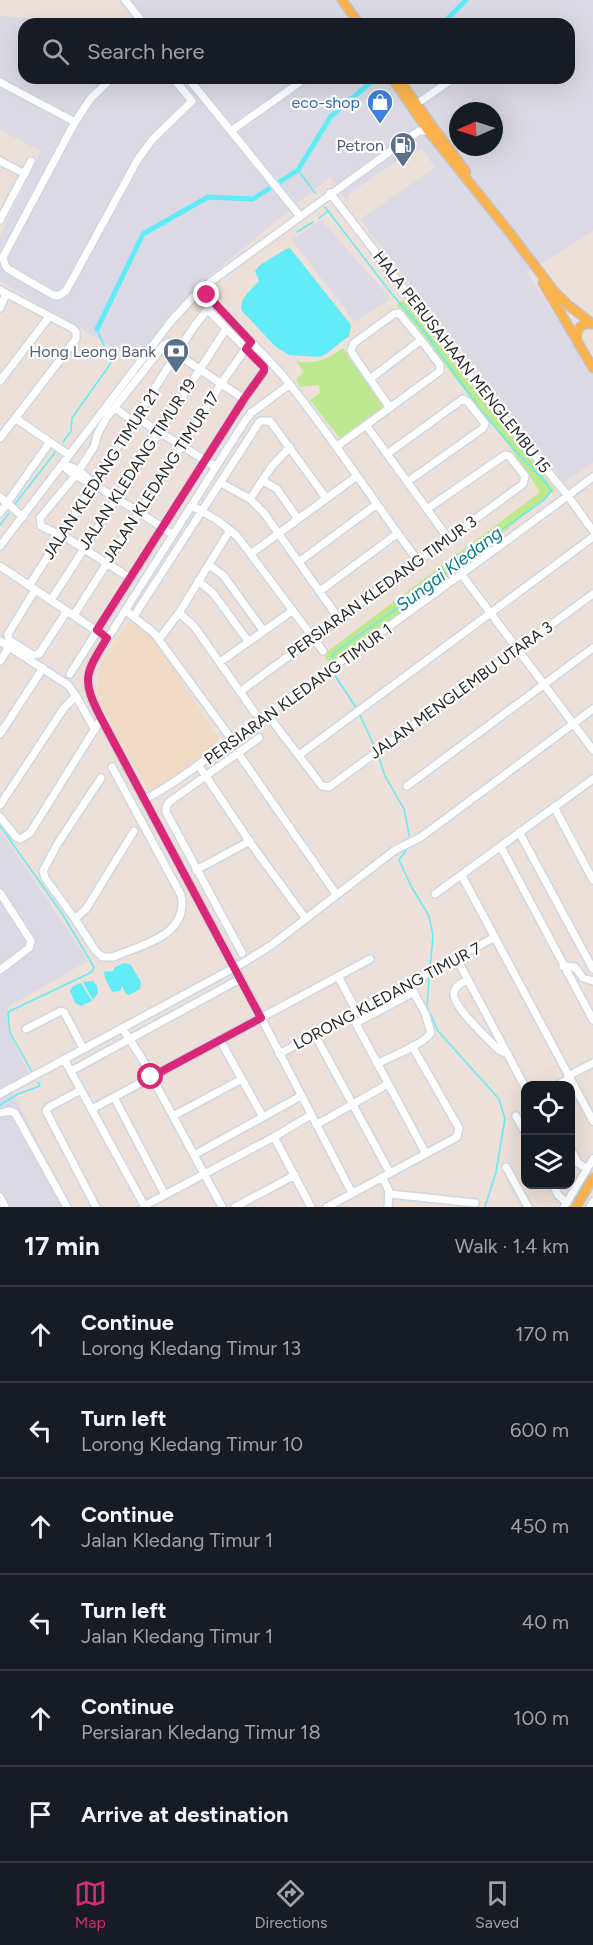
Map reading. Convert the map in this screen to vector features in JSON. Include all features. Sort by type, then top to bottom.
[{"type":"main road","points":[[335,0],[348,18]]},
{"type":"main road","points":[[342,0],[355,18]]},
{"type":"main road","points":[[396,84],[421,121],[423,131],[468,183],[477,190]]},
{"type":"main road","points":[[403,84],[477,190],[535,267],[568,305],[593,324]]},
{"type":"main road","points":[[535,267],[577,341],[589,356],[593,368]]},
{"type":"main road","points":[[577,341],[576,335],[580,326],[593,324]]},
{"type":"main road","points":[[576,1207],[593,1178]]},
{"type":"street","points":[[125,0],[139,18]]},
{"type":"street","points":[[0,82],[75,122]]},
{"type":"street","points":[[106,84],[91,98],[75,122],[3,257],[8,269],[53,295],[58,296],[66,291],[145,149],[192,101],[178,84]]},
{"type":"street","points":[[193,84],[299,215]]},
{"type":"street","points":[[231,130],[297,84]]},
{"type":"street","points":[[418,103],[445,84]]},
{"type":"street","points":[[0,546],[172,320],[201,288],[330,193],[423,131]]},
{"type":"street","points":[[0,161],[25,174]]},
{"type":"street","points":[[0,219],[3,207],[32,161]]},
{"type":"street","name":"HALA PERUSAHAAN MENGLEMBU 15","points":[[330,193],[593,531]]},
{"type":"street","points":[[201,288],[290,384],[418,561]]},
{"type":"street","points":[[0,308],[3,292],[76,332],[76,339],[72,345],[0,438]]},
{"type":"street","name":"JALAN KLEDANG TIMUR 21","points":[[39,654],[33,655],[9,640],[8,634],[61,536],[182,346],[213,303]]},
{"type":"street","points":[[70,674],[264,371],[264,367],[207,309]]},
{"type":"street","points":[[336,447],[366,425],[390,408],[438,373],[440,365],[401,314],[394,314],[352,346],[352,353],[390,408]]},
{"type":"street","points":[[0,381],[49,316]]},
{"type":"street","name":"JALAN KLEDANG TIMUR 19","points":[[51,600],[198,369],[226,329]]},
{"type":"street","points":[[370,379],[421,340]]},
{"type":"street","points":[[130,579],[41,526],[40,518],[77,473],[94,447],[100,429],[164,345],[169,342],[182,346]]},
{"type":"street","name":"JALAN KLEDANG TIMUR 17","points":[[39,654],[106,563],[221,384],[251,342]]},
{"type":"street","points":[[177,354],[244,399]]},
{"type":"street","points":[[290,384],[251,413],[124,610],[92,663],[87,679],[89,693],[101,718],[352,1193]]},
{"type":"street","points":[[387,454],[460,400],[468,402],[483,421],[484,426],[407,482]]},
{"type":"street","points":[[115,408],[216,467]]},
{"type":"street","points":[[15,418],[69,455]]},
{"type":"street","points":[[134,616],[258,423],[264,420],[270,421],[326,498]]},
{"type":"street","points":[[366,425],[448,538]]},
{"type":"street","points":[[0,513],[50,442]]},
{"type":"street","points":[[250,500],[272,466],[290,447]]},
{"type":"street","name":"PERSIARAN KLEDANG TIMUR 3","points":[[241,691],[523,484],[525,476],[509,456],[505,455],[427,509]]},
{"type":"street","points":[[63,464],[173,535]]},
{"type":"street","points":[[252,553],[357,476]]},
{"type":"street","name":"PERSIARAN KLEDANG TIMUR 1","points":[[144,800],[199,766],[593,477]]},
{"type":"street","points":[[262,480],[277,489],[298,519]]},
{"type":"street","points":[[221,483],[250,500],[264,513],[339,619]]},
{"type":"street","points":[[0,497],[23,517]]},
{"type":"street","points":[[300,561],[377,504]]},
{"type":"street","points":[[192,506],[230,530],[252,553],[323,651]]},
{"type":"street","points":[[159,639],[179,613],[230,530]]},
{"type":"street","points":[[320,591],[398,533]]},
{"type":"street","points":[[267,714],[299,755],[593,537]]},
{"type":"street","points":[[209,566],[223,575],[263,630]]},
{"type":"street","points":[[0,578],[2,568],[107,638]]},
{"type":"street","points":[[462,575],[593,750]]},
{"type":"street","points":[[198,581],[213,593],[248,641]]},
{"type":"street","name":"JALAN MENGLEMBU UTARA 3","points":[[299,755],[322,786],[329,787],[593,594]]},
{"type":"street","points":[[124,610],[147,626],[159,639],[232,741]]},
{"type":"street","points":[[220,662],[292,611]]},
{"type":"street","points":[[179,613],[194,626],[255,713]]},
{"type":"street","points":[[0,641],[61,678],[76,696],[95,730]]},
{"type":"street","points":[[0,661],[9,647]]},
{"type":"street","points":[[407,786],[593,648]]},
{"type":"street","points":[[0,734],[43,668]]},
{"type":"street","points":[[0,805],[64,708],[76,696]]},
{"type":"street","points":[[0,1094],[266,949],[336,894],[593,709]]},
{"type":"street","points":[[0,817],[16,837],[25,837],[30,833],[101,718]]},
{"type":"street","points":[[242,953],[196,870],[166,812],[166,807],[169,802],[259,738]]},
{"type":"street","points":[[238,753],[336,894]]},
{"type":"street","points":[[199,766],[306,919]]},
{"type":"street","points":[[101,778],[58,843],[43,871],[45,878],[95,950],[102,957],[113,957],[171,931],[179,919],[183,905],[181,895],[112,767]]},
{"type":"street","points":[[435,894],[593,779]]},
{"type":"street","points":[[123,788],[135,782]]},
{"type":"street","points":[[554,807],[593,880]]},
{"type":"street","points":[[75,919],[86,909],[134,831]]},
{"type":"street","points":[[519,832],[593,969]]},
{"type":"street","points":[[196,870],[250,841]]},
{"type":"street","points":[[501,847],[593,1020]]},
{"type":"street","points":[[167,871],[178,864]]},
{"type":"street","points":[[462,876],[593,1121]]},
{"type":"street","points":[[195,896],[207,889]]},
{"type":"street","points":[[0,970],[29,948],[31,941],[1,896]]},
{"type":"street","name":"LORONG KLEDANG TIMUR 7","points":[[279,1054],[495,937]]},
{"type":"street","points":[[92,1109],[370,958]]},
{"type":"street","points":[[457,959],[521,1081]]},
{"type":"street","points":[[563,966],[575,967],[583,978],[593,981]]},
{"type":"street","points":[[338,976],[356,1023],[426,1154]]},
{"type":"street","points":[[71,1071],[240,979]]},
{"type":"street","points":[[468,980],[455,989],[454,999],[499,1050],[508,1054]]},
{"type":"street","points":[[377,1064],[430,1036],[431,1033],[409,984]]},
{"type":"street","points":[[356,1023],[414,992]]},
{"type":"street","points":[[26,1029],[61,1011],[64,1012],[83,1048]]},
{"type":"street","points":[[122,1028],[130,1038],[222,1207]]},
{"type":"street","points":[[315,1035],[390,1173]]},
{"type":"street","points":[[220,1040],[263,1117]]},
{"type":"street","points":[[327,1207],[336,1205],[352,1193],[457,1137],[459,1128],[412,1046]]},
{"type":"street","points":[[64,1059],[144,1207],[311,1115]]},
{"type":"street","points":[[563,1081],[593,1063]]},
{"type":"street","points":[[173,1116],[242,1079]]},
{"type":"street","points":[[316,1125],[388,1084]]},
{"type":"street","points":[[81,1090],[49,1107],[47,1115],[96,1207]]},
{"type":"street","points":[[194,1155],[301,1096]]},
{"type":"street","points":[[114,1097],[165,1195]]},
{"type":"street","points":[[0,1113],[10,1111],[15,1113],[67,1207]]},
{"type":"street","points":[[516,1116],[521,1126]]},
{"type":"street","points":[[274,1137],[311,1207]]},
{"type":"street","points":[[575,1157],[578,1163],[587,1169]]},
{"type":"street","points":[[555,1189],[566,1205],[593,1159]]},
{"type":"street","points":[[506,1167],[528,1207]]},
{"type":"street","points":[[235,1207],[295,1175]]},
{"type":"street","points":[[382,1178],[390,1194],[388,1207]]},
{"type":"street","points":[[390,1194],[475,1203]]},
{"type":"street","points":[[0,1197],[5,1207]]},
{"type":"street","points":[[590,1207],[593,1202]]},
{"type":"shaded area","points":[[118,0],[593,0],[593,231],[527,273],[593,374],[593,463],[564,482],[360,219],[435,168],[423,150],[414,149],[349,194],[348,203],[330,177],[197,286],[135,361],[0,281],[0,236],[41,151],[0,130],[0,16],[23,18],[18,18],[18,84],[575,84],[575,18],[133,18]]},
{"type":"shaded area","points":[[321,220],[391,299],[355,322],[292,240]]},
{"type":"shaded area","points":[[130,621],[152,636],[223,745],[149,792],[96,699],[100,664]]},
{"type":"shaded area","points":[[0,830],[88,961],[8,1007],[11,1037],[31,1077],[11,1090],[71,1207],[0,1207]]},
{"type":"green space","points":[[403,300],[555,490],[458,569],[330,666],[324,654],[540,492],[510,447],[397,305]]},
{"type":"green space","points":[[343,348],[385,408],[343,438],[339,437],[310,400],[320,393],[319,385],[301,387],[296,379],[304,372],[296,361],[321,360]]},
{"type":"water","points":[[290,248],[351,325],[349,336],[319,357],[289,355],[276,347],[242,311],[244,299],[259,281],[255,271],[260,265]]},
{"type":"water","points":[[124,963],[131,965],[141,982],[140,989],[129,995],[122,986],[120,991],[112,992],[104,972],[113,971],[115,967]]},
{"type":"water","points":[[93,981],[98,993],[93,1000],[83,982]]},
{"type":"water","points":[[81,983],[92,1001],[81,1006],[75,1003],[70,991],[73,986]]},
{"type":"waterway","name":"Sungai Kledang","points":[[448,18],[466,0]]},
{"type":"waterway","name":"Sungai Kledang","points":[[97,329],[143,234],[208,197],[253,199],[298,170],[331,116],[369,84]]},
{"type":"waterway","name":"Sungai Kledang","points":[[298,170],[315,193]]},
{"type":"waterway","name":"Sungai Kledang","points":[[325,207],[391,293],[424,331],[479,408],[551,491],[544,500],[451,570],[334,653],[331,666]]},
{"type":"waterway","points":[[319,218],[328,211]]},
{"type":"waterway","points":[[297,232],[313,222]]},
{"type":"waterway","points":[[63,442],[71,431],[72,418],[111,363],[97,329]]},
{"type":"waterway","points":[[15,504],[57,450]]},
{"type":"waterway","points":[[0,525],[9,513]]},
{"type":"waterway","name":"Sungai Kledang","points":[[332,671],[357,709]]},
{"type":"waterway","name":"Sungai Kledang","points":[[359,713],[376,750]]},
{"type":"waterway","name":"Sungai Kledang","points":[[378,754],[385,776],[404,809],[410,839]]},
{"type":"waterway","points":[[0,826],[63,915],[94,967],[92,972],[8,1012],[10,1033],[32,1072]]},
{"type":"waterway","name":"Sungai Kledang","points":[[409,846],[399,860],[429,916],[433,936],[430,968]]},
{"type":"waterway","name":"Sungai Kledang","points":[[429,979],[427,1006],[438,1031],[499,1099],[505,1119],[496,1172],[485,1207]]},
{"type":"waterway","points":[[0,1105],[18,1094],[40,1086],[38,1082]]},
{"type":"place","name":"eco-shop","points":[[380,125]]},
{"type":"place","name":"Petron","points":[[403,168]]},
{"type":"place","name":"Hong Leong Bank","points":[[176,374]]},
{"type":"route","points":[[151,1077],[261,1018],[91,700],[87,686],[92,663],[107,638],[97,630],[264,371],[264,367],[246,349],[251,342],[207,295]]}]
